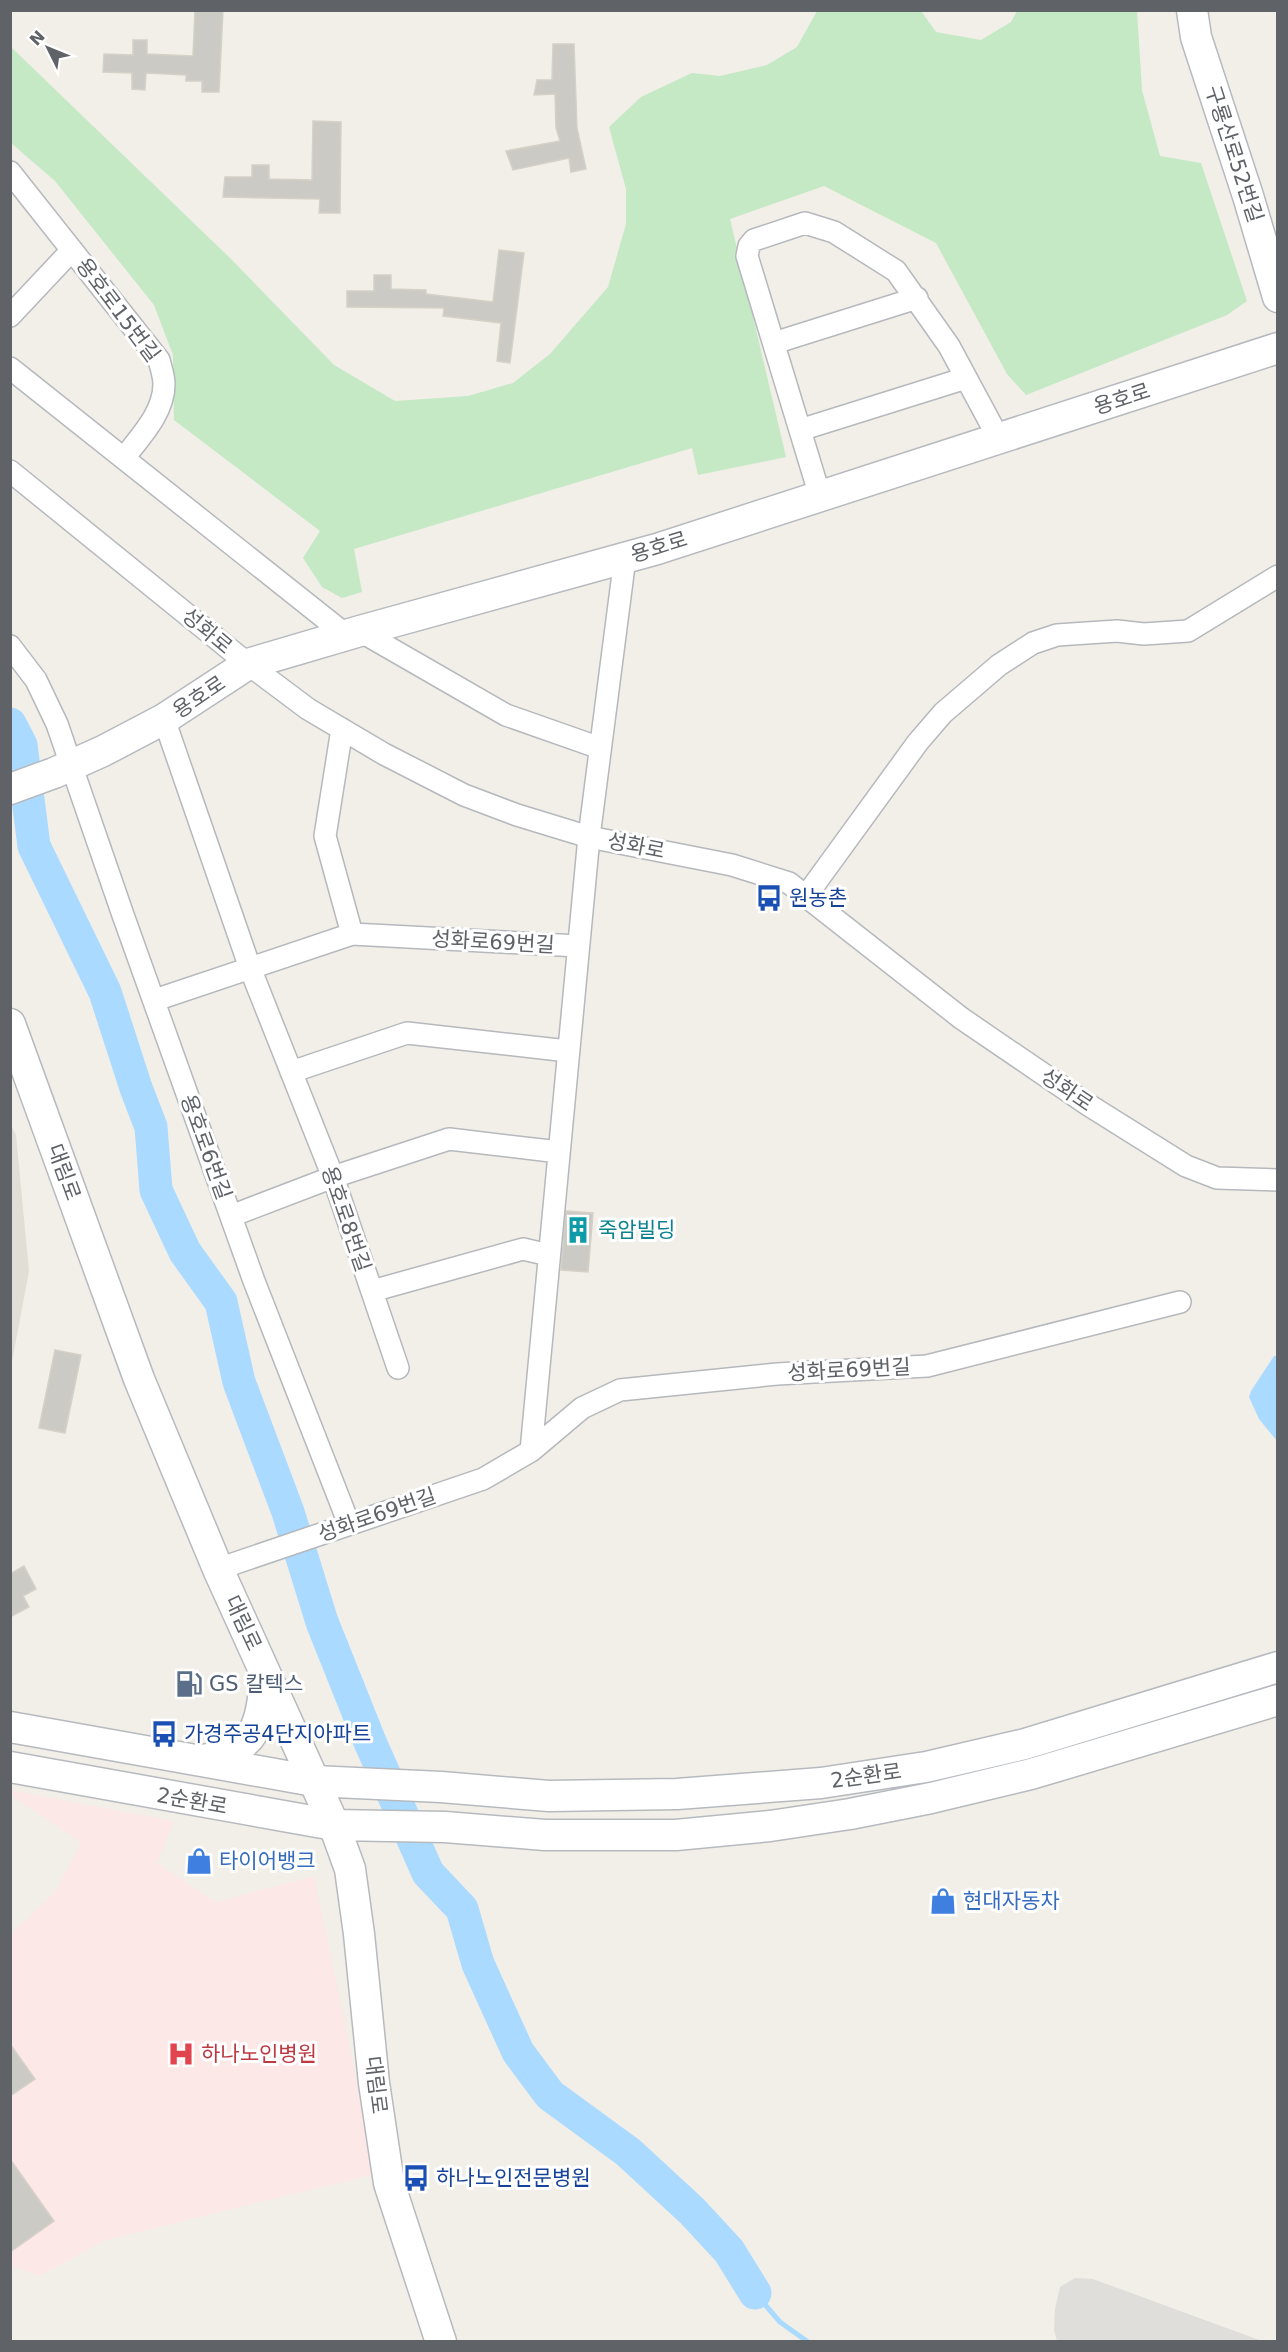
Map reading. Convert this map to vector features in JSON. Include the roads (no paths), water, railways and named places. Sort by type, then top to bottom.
[{"type":"street","name":"구룡산로52번길","points":[[1192,10],[1196,37],[1278,297]]},
{"type":"street","name":"용호로15번길","points":[[10,172],[159,360],[164,384],[159,407],[124,458]]},
{"type":"street","points":[[820,496],[747,256],[749,246],[754,240],[805,223],[834,232],[896,270],[949,346],[999,439]]},
{"type":"street","points":[[10,316],[72,250]]},
{"type":"street","points":[[774,344],[917,298]]},
{"type":"street","name":"용호로","points":[[10,789],[63,769],[164,719],[248,664],[625,558],[1278,348]]},
{"type":"street","points":[[10,368],[353,633],[506,715],[600,747]]},
{"type":"street","points":[[800,430],[966,378]]},
{"type":"street","name":"성화로","points":[[10,471],[248,664],[308,709],[384,754],[465,795],[517,815],[589,837],[732,865],[789,883],[962,1018],[1087,1104],[1186,1166],[1216,1178],[1278,1180]]},
{"type":"street","name":"성화로69번길","points":[[531,1451],[589,837],[625,558]]},
{"type":"street","points":[[806,896],[918,742],[943,713],[1007,660],[1033,643],[1056,635],[1117,631],[1144,634],[1188,631],[1278,576]]},
{"type":"street","name":"용호로6번길","points":[[10,646],[36,680],[57,724],[63,769],[126,926],[231,1216],[349,1524]]},
{"type":"street","name":"용호로8번길","points":[[164,719],[250,968],[333,1177],[398,1368]]},
{"type":"street","points":[[158,999],[352,934],[325,836],[342,729]]},
{"type":"street","name":"성화로69번길","points":[[352,934],[578,946]]},
{"type":"street","name":"대림로","points":[[10,1024],[139,1379],[218,1569],[334,1825],[350,1869],[374,2083],[389,2183],[441,2342]]},
{"type":"street","points":[[291,1072],[407,1033],[568,1051]]},
{"type":"street","points":[[231,1216],[333,1177],[449,1139],[559,1152]]},
{"type":"street","points":[[372,1291],[523,1249],[549,1255]]},
{"type":"street","name":"성화로69번길","points":[[218,1569],[483,1479],[531,1451],[582,1408],[620,1390],[777,1374],[927,1366],[1180,1302]]},
{"type":"street","name":"2순환로","points":[[10,1727],[314,1781],[441,1787],[549,1796],[677,1794],[821,1783],[926,1767],[1024,1744],[1278,1667]]},
{"type":"street","points":[[199,1761],[218,1758],[234,1752],[249,1739],[262,1712],[265,1671]]},
{"type":"street","name":"2순환로","points":[[10,1767],[334,1825],[445,1827],[544,1835],[676,1835],[770,1826],[850,1814],[931,1798],[1031,1774],[1278,1700]]},
{"type":"water","points":[[1274,1356],[1278,1356],[1277,1441],[1259,1419],[1249,1397]]},
{"type":"waterway","points":[[10,724],[21,745],[34,846],[105,992],[151,1127],[156,1190],[185,1252],[221,1302],[239,1382],[288,1512],[322,1622],[370,1742],[428,1873],[462,1909],[478,1964],[518,2052],[550,2095],[628,2152],[692,2211],[729,2251],[755,2293]]},
{"type":"waterway","points":[[755,2293],[780,2322],[808,2342]]},
{"type":"place","name":"원농촌","points":[[769,898]]},
{"type":"place","name":"죽암빌딩","points":[[578,1230]]},
{"type":"place","name":"GS 칼텍스","points":[[189,1684]]},
{"type":"place","name":"가경주공4단지아파트","points":[[164,1734]]},
{"type":"place","name":"타이어뱅크","points":[[199,1861]]},
{"type":"place","name":"현대자동차","points":[[943,1901]]},
{"type":"place","name":"하나노인병원","points":[[181,2054]]},
{"type":"place","name":"하나노인전문병원","points":[[416,2178]]}]
